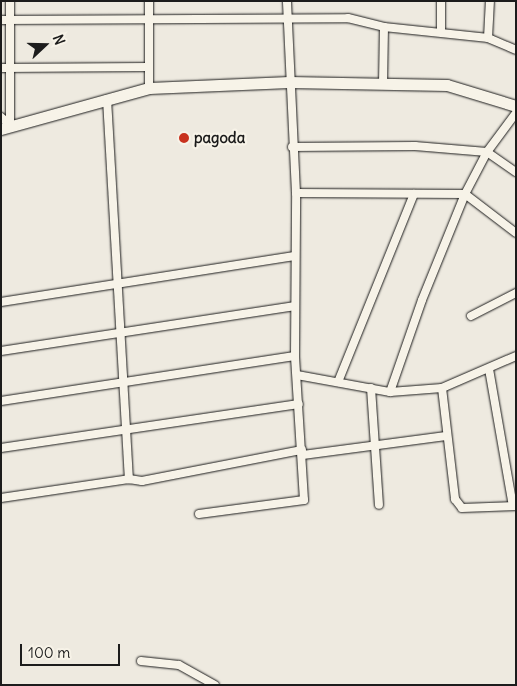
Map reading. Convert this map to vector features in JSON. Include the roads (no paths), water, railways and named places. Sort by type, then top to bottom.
[{"type":"main road","points":[[6,127],[149,88],[289,82],[447,85],[516,106]]},
{"type":"street","points":[[6,127],[10,68],[10,1]]},
{"type":"street","points":[[149,1],[149,88]]},
{"type":"street","points":[[199,514],[304,500],[295,356],[294,256],[296,193],[289,82],[288,1]]},
{"type":"street","points":[[441,1],[441,32]]},
{"type":"street","points":[[488,38],[490,1]]},
{"type":"street","points":[[1,20],[348,18],[384,26],[488,38],[516,50]]},
{"type":"street","points":[[384,26],[384,84]]},
{"type":"street","points":[[1,68],[149,67]]},
{"type":"street","points":[[107,99],[129,479]]},
{"type":"street","points":[[390,392],[422,300],[465,194],[487,152],[516,113]]},
{"type":"street","points":[[1,117],[6,127]]},
{"type":"street","points":[[292,146],[415,146],[487,152],[516,172]]},
{"type":"street","points":[[296,193],[465,194],[516,233]]},
{"type":"street","points":[[338,382],[414,194]]},
{"type":"street","points":[[1,302],[294,256]]},
{"type":"street","points":[[471,316],[516,293]]},
{"type":"street","points":[[1,351],[294,306]]},
{"type":"street","points":[[1,401],[295,356]]},
{"type":"street","points":[[297,375],[390,392],[442,388],[516,356]]},
{"type":"street","points":[[442,388],[453,490],[462,508],[514,506],[490,368]]},
{"type":"street","points":[[370,388],[376,445],[379,505]]},
{"type":"street","points":[[1,448],[299,404]]},
{"type":"street","points":[[1,498],[129,479],[149,480],[302,453],[446,436]]},
{"type":"street","points":[[141,661],[179,665],[216,685]]},
{"type":"place","name":"pagoda","points":[[184,138]]}]
